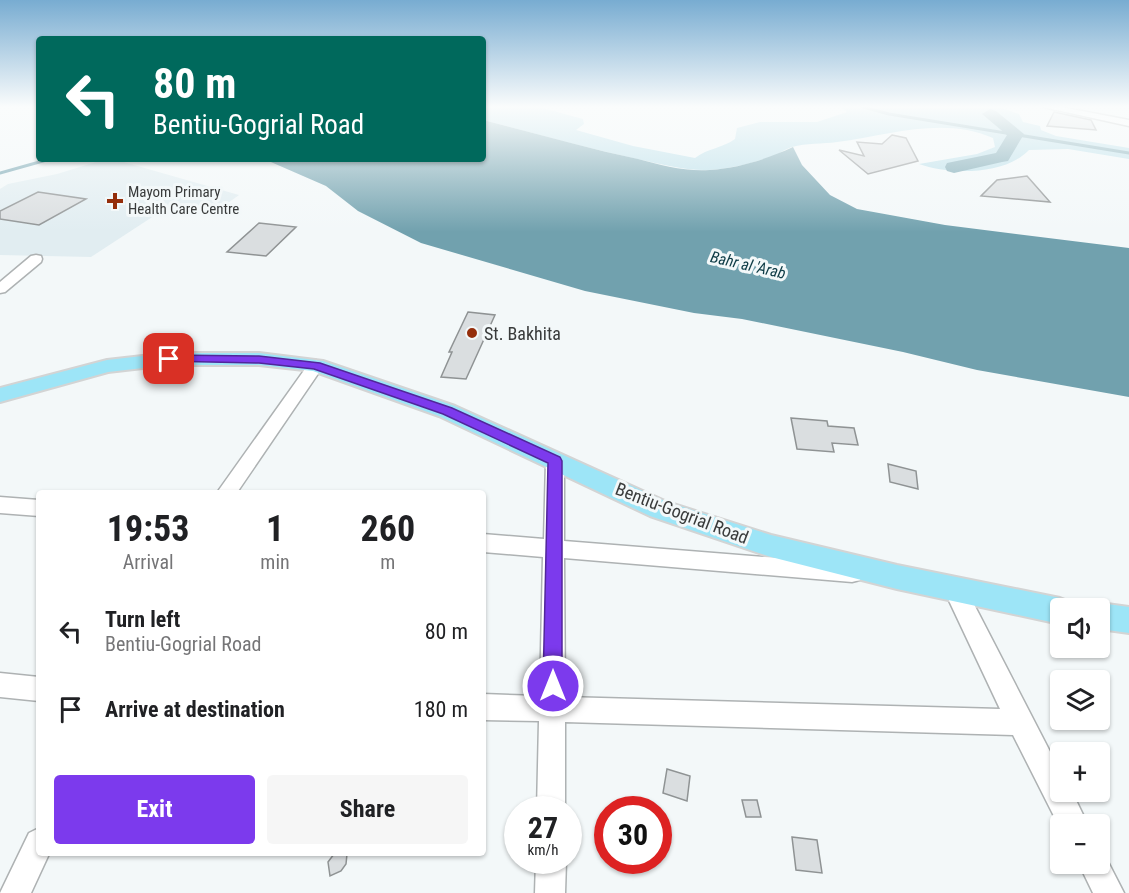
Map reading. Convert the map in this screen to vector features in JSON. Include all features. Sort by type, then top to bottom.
[{"type":"main road","name":"Bentiu-Gogrial Road","points":[[1,395],[107,366],[169,359],[259,359],[316,365],[447,411],[660,509],[771,546],[897,577],[1050,609]]},
{"type":"main road","points":[[1110,617],[1129,620]]},
{"type":"street","points":[[0,289],[36,259]]},
{"type":"street","points":[[228,490],[316,365]]},
{"type":"street","points":[[551,796],[555,461]]},
{"type":"street","points":[[0,505],[36,508]]},
{"type":"street","points":[[486,543],[897,577]]},
{"type":"street","points":[[955,590],[1068,814]]},
{"type":"street","points":[[0,685],[36,689]]},
{"type":"street","points":[[486,707],[1020,722]]},
{"type":"street","points":[[15,893],[36,849]]},
{"type":"street","points":[[550,893],[551,874]]},
{"type":"street","points":[[1099,874],[1109,893]]},
{"type":"shaded area","points":[[593,149],[647,149],[695,158],[714,149],[788,149],[770,157],[738,166],[709,170],[673,167]]},
{"type":"shaded area","points":[[991,149],[1129,149],[1129,159],[1068,149],[1029,150],[1006,164],[977,170],[946,170],[919,164],[977,154]]},
{"type":"shaded area","name":"Mayom Primary Health Care Centre","points":[[96,162],[124,162],[239,195],[214,213],[166,208],[91,257],[0,255],[0,189],[8,184],[57,174]]},
{"type":"water","name":"Bahr al 'Arab","points":[[486,149],[594,149],[665,166],[710,170],[742,165],[794,149],[802,165],[830,195],[857,209],[945,225],[1129,248],[1129,397],[977,370],[903,352],[742,319],[694,313],[585,291],[421,243],[358,211],[326,186],[271,162],[486,162]]},
{"type":"building","points":[[860,149],[912,149],[918,161],[868,174],[839,150],[864,156]]},
{"type":"building","points":[[1027,176],[1050,202],[981,196],[997,180]]},
{"type":"building","points":[[38,192],[86,199],[39,225],[0,219],[0,211]]},
{"type":"building","points":[[259,223],[296,227],[266,256],[227,252]]},
{"type":"building","name":"St. Bakhita","points":[[468,312],[495,315],[466,379],[441,377],[452,352],[449,352]]},
{"type":"building","points":[[791,418],[827,421],[828,426],[854,428],[858,445],[832,443],[834,452],[797,449]]},
{"type":"building","points":[[888,464],[916,471],[918,489],[890,482]]},
{"type":"building","points":[[667,769],[690,776],[687,801],[663,793]]},
{"type":"building","points":[[742,800],[757,800],[761,817],[746,817]]},
{"type":"building","points":[[792,837],[817,840],[822,873],[796,870]]},
{"type":"building","points":[[332,856],[347,856],[346,864],[341,871],[330,876],[328,862]]},
{"type":"waterway","points":[[954,167],[1002,157],[1007,149]]},
{"type":"waterway","points":[[1102,149],[1129,153]]},
{"type":"waterway","points":[[0,173],[39,162]]},
{"type":"place","name":"Mayom Primary Health Care Centre","points":[[115,201]]},
{"type":"place","name":"St. Bakhita","points":[[472,333]]},
{"type":"route","points":[[169,359],[259,359],[316,365],[447,411],[555,461],[553,686]]}]
